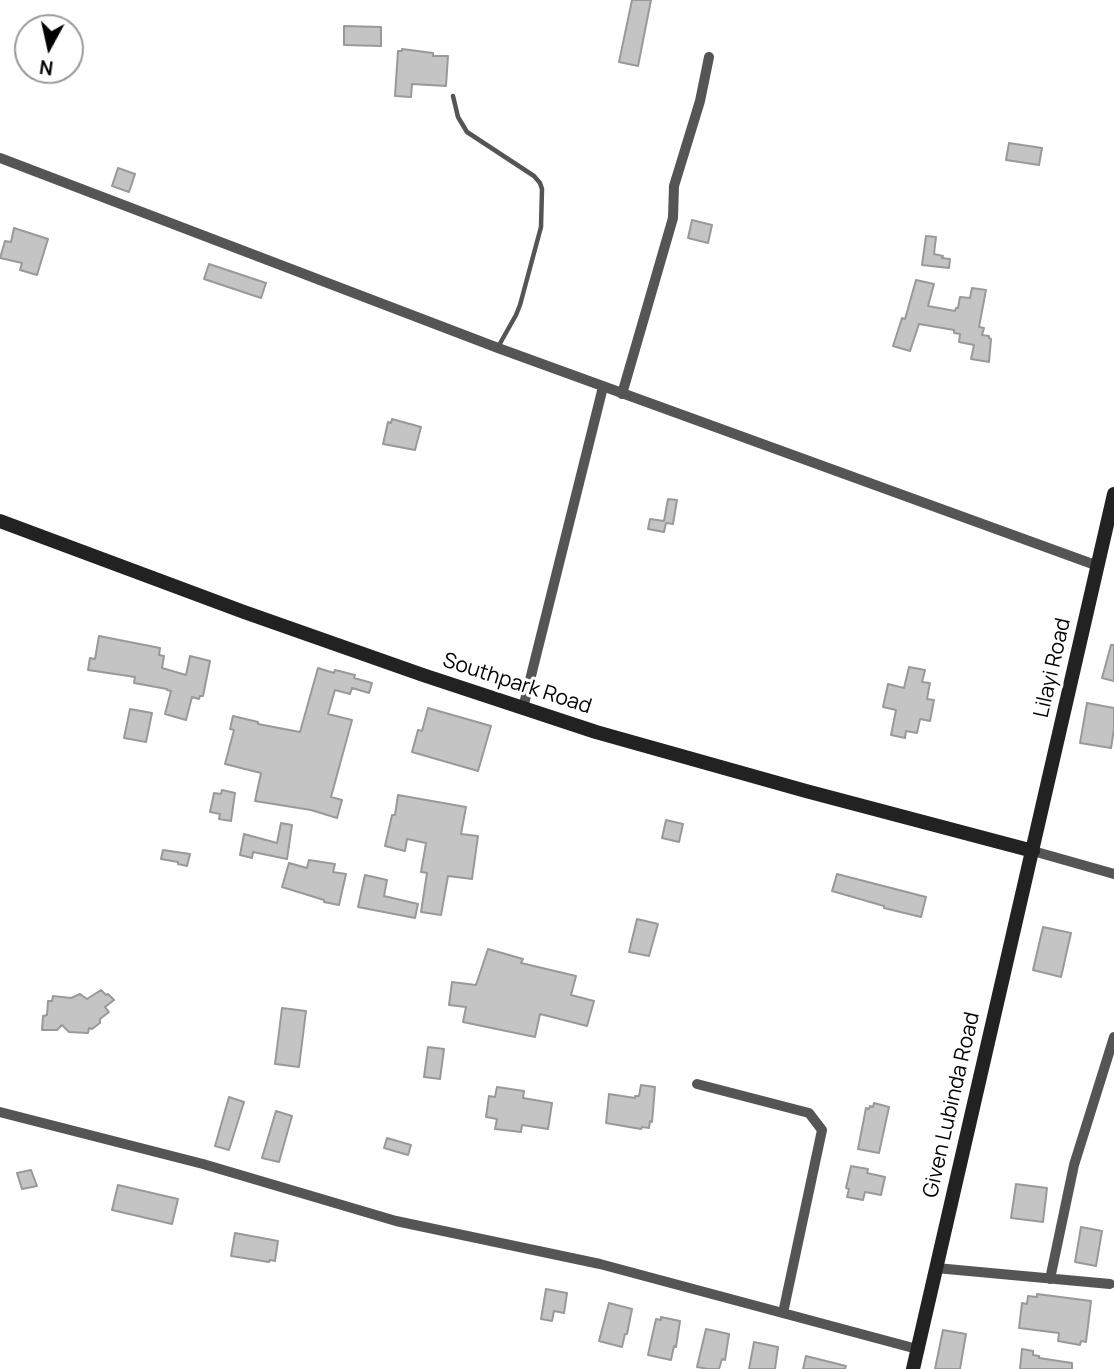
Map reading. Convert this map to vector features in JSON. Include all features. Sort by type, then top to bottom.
[{"type":"street","points":[[622,394],[673,218],[674,186],[700,102],[709,57]]},
{"type":"street","points":[[0,158],[498,348],[1098,566]]},
{"type":"street","points":[[523,708],[603,387]]},
{"type":"street","name":"Lilayi Road","points":[[1033,852],[1114,494]]},
{"type":"street","name":"Southpark Road","points":[[0,521],[244,612],[596,732],[1033,852]]},
{"type":"street","points":[[1033,852],[1114,874]]},
{"type":"street","name":"Given Lubinda Road","points":[[913,1369],[1033,852]]},
{"type":"street","points":[[1050,1279],[1073,1165],[1114,1037]]},
{"type":"street","points":[[697,1084],[809,1113],[822,1130],[783,1313]]},
{"type":"street","points":[[0,1112],[202,1164],[396,1221],[600,1264],[918,1349]]},
{"type":"street","points":[[936,1268],[1110,1284]]},
{"type":"lane","points":[[453,96],[458,117],[467,132],[534,176],[542,189],[541,227],[520,305],[498,348]]},
{"type":"building","points":[[632,0],[651,0],[638,66],[619,62]]},
{"type":"building","points":[[344,26],[381,27],[381,46],[344,45]]},
{"type":"building","points":[[402,49],[433,53],[433,56],[448,56],[446,86],[412,84],[411,97],[395,96],[398,51]]},
{"type":"building","points":[[1009,143],[1042,148],[1039,165],[1006,160]]},
{"type":"building","points":[[118,168],[135,174],[129,192],[112,186]]},
{"type":"building","points":[[692,220],[712,225],[708,243],[688,238]]},
{"type":"building","points":[[14,228],[48,239],[37,275],[20,270],[22,263],[0,258],[5,241],[11,242]]},
{"type":"building","points":[[926,236],[936,237],[934,254],[950,259],[949,268],[922,265]]},
{"type":"building","points":[[209,264],[266,283],[261,298],[204,279]]},
{"type":"building","points":[[916,280],[934,284],[928,306],[955,311],[960,297],[970,298],[972,288],[986,290],[979,327],[984,328],[982,335],[991,339],[989,362],[971,359],[974,345],[959,342],[960,334],[954,333],[954,330],[919,324],[910,351],[893,346],[902,318],[905,319]]},
{"type":"building","points":[[392,419],[421,427],[415,450],[383,444],[388,422],[391,423]]},
{"type":"building","points":[[668,499],[677,500],[673,524],[666,523],[664,532],[648,529],[650,519],[664,521]]},
{"type":"building","points":[[99,636],[160,648],[159,655],[164,656],[162,668],[186,675],[190,656],[210,661],[203,696],[199,699],[192,697],[186,720],[165,714],[171,691],[134,683],[135,677],[88,670],[90,658],[95,659]]},
{"type":"building","points":[[1111,645],[1114,645],[1114,681],[1102,678]]},
{"type":"building","points":[[909,667],[925,670],[922,682],[930,683],[927,699],[934,700],[930,721],[920,719],[917,733],[906,731],[905,738],[891,735],[896,710],[883,707],[888,684],[904,688]]},
{"type":"building","points":[[318,668],[355,675],[354,678],[372,683],[369,693],[352,688],[350,694],[335,690],[328,714],[352,720],[331,797],[342,800],[337,818],[311,810],[255,801],[261,773],[225,764],[234,730],[230,729],[233,716],[300,732]]},
{"type":"building","points":[[1087,703],[1114,708],[1111,748],[1080,743]]},
{"type":"building","points":[[428,708],[491,726],[478,771],[412,752],[418,730],[422,731]]},
{"type":"building","points":[[130,709],[152,713],[146,742],[124,738]]},
{"type":"building","points":[[222,790],[235,793],[231,821],[219,819],[220,814],[210,812],[214,793],[221,794]]},
{"type":"building","points":[[398,795],[466,807],[461,834],[478,836],[472,879],[448,876],[441,915],[421,912],[427,873],[421,872],[426,843],[407,839],[405,851],[385,846]]},
{"type":"building","points":[[666,820],[683,824],[679,842],[662,838]]},
{"type":"building","points":[[281,823],[292,825],[287,859],[253,852],[252,858],[240,855],[244,834],[277,843]]},
{"type":"building","points":[[163,850],[190,854],[187,866],[161,859]]},
{"type":"building","points":[[309,860],[335,864],[333,872],[346,874],[339,905],[282,887],[289,863],[307,868]]},
{"type":"building","points":[[837,874],[926,897],[921,917],[832,891]]},
{"type":"building","points":[[365,875],[387,880],[384,896],[418,904],[415,918],[358,907]]},
{"type":"building","points":[[637,919],[658,924],[649,956],[629,952]]},
{"type":"building","points":[[1043,927],[1071,933],[1061,977],[1033,970]]},
{"type":"building","points":[[488,949],[523,959],[521,963],[576,976],[571,995],[594,1001],[587,1026],[540,1014],[535,1037],[463,1022],[466,1007],[449,1005],[452,982],[476,985]]},
{"type":"building","points":[[101,990],[114,1000],[105,1007],[109,1012],[100,1019],[100,1023],[92,1029],[89,1028],[88,1033],[69,1032],[62,1025],[57,1030],[42,1030],[43,1016],[47,1015],[48,1001],[52,1001],[53,996],[71,998],[80,994],[87,999]]},
{"type":"building","points":[[282,1008],[306,1011],[299,1067],[275,1064]]},
{"type":"building","points":[[428,1047],[444,1049],[440,1079],[424,1077]]},
{"type":"building","points":[[641,1085],[655,1087],[649,1128],[606,1123],[609,1094],[635,1098],[639,1096]]},
{"type":"building","points":[[497,1087],[524,1091],[523,1098],[552,1103],[548,1129],[522,1125],[521,1132],[495,1129],[497,1119],[486,1117],[489,1096],[495,1097]]},
{"type":"building","points":[[229,1097],[244,1102],[229,1150],[215,1146]]},
{"type":"building","points":[[874,1103],[889,1107],[879,1153],[858,1149],[866,1108],[873,1107]]},
{"type":"building","points":[[276,1111],[292,1116],[279,1162],[262,1158]]},
{"type":"building","points":[[387,1138],[411,1145],[408,1155],[384,1148]]},
{"type":"building","points":[[851,1166],[868,1169],[867,1173],[885,1177],[881,1195],[865,1192],[863,1200],[847,1197],[849,1189],[846,1188]]},
{"type":"building","points":[[31,1170],[37,1186],[22,1189],[17,1173]]},
{"type":"building","points":[[1016,1184],[1047,1188],[1043,1222],[1011,1218]]},
{"type":"building","points":[[118,1185],[178,1199],[172,1224],[112,1210]]},
{"type":"building","points":[[1081,1227],[1102,1231],[1096,1266],[1075,1262]]},
{"type":"building","points":[[235,1233],[278,1241],[275,1261],[231,1256]]},
{"type":"building","points":[[546,1289],[567,1293],[564,1313],[554,1311],[552,1321],[541,1319]]},
{"type":"building","points":[[1037,1294],[1091,1301],[1086,1342],[1081,1341],[1080,1345],[1058,1341],[1059,1333],[1019,1328],[1022,1303],[1027,1304],[1028,1296],[1037,1297]]},
{"type":"building","points":[[609,1303],[632,1309],[622,1347],[599,1341]]},
{"type":"building","points":[[661,1317],[680,1321],[671,1360],[648,1355],[656,1319],[661,1320]]},
{"type":"building","points":[[706,1329],[729,1334],[725,1360],[722,1359],[719,1369],[697,1367]]},
{"type":"building","points":[[943,1330],[966,1334],[960,1369],[935,1369]]},
{"type":"building","points":[[754,1342],[778,1347],[775,1369],[749,1369]]},
{"type":"building","points":[[1022,1349],[1033,1351],[1033,1355],[1039,1358],[1072,1363],[1072,1369],[1020,1369]]},
{"type":"building","points":[[806,1356],[846,1366],[845,1369],[803,1369]]}]
